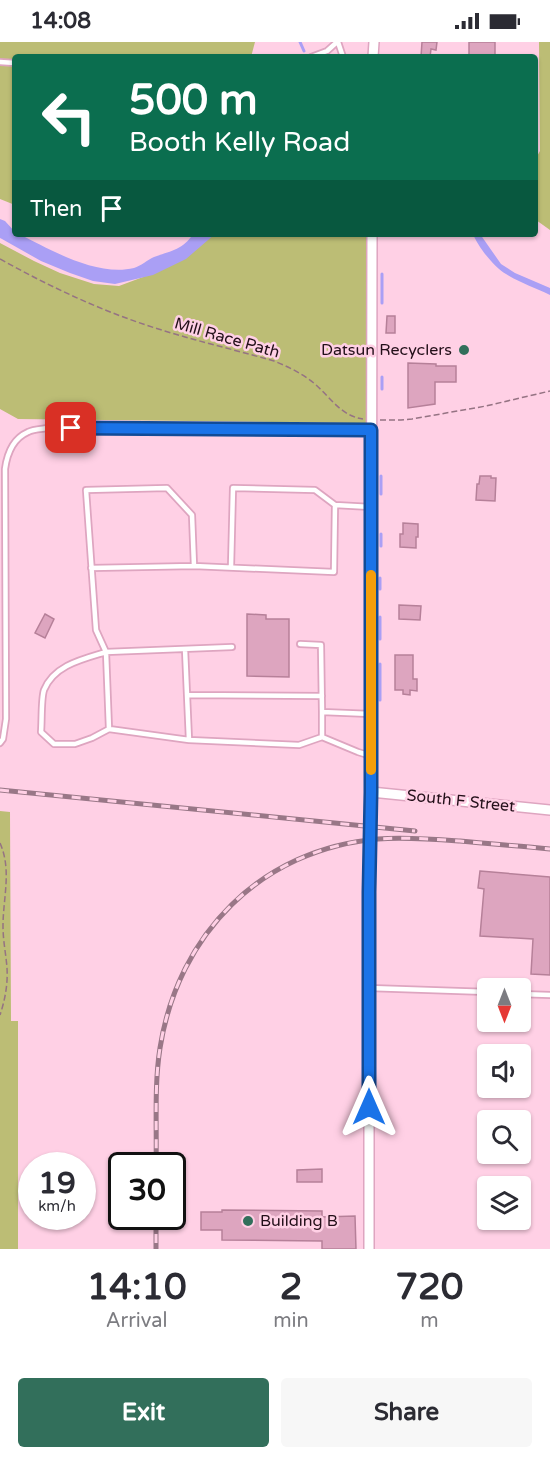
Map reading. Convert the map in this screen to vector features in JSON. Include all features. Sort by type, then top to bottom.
[{"type":"street","points":[[369,1249],[372,237]]},
{"type":"street","name":"South F Street","points":[[371,792],[550,810]]},
{"type":"lane","points":[[319,54],[338,42]]},
{"type":"lane","points":[[0,743],[3,739],[6,719],[4,470],[7,455],[15,441],[28,431],[48,428],[371,430]]},
{"type":"lane","points":[[109,729],[106,652],[96,630],[86,490],[167,488],[192,515],[194,566]]},
{"type":"lane","points":[[231,567],[233,488],[315,490],[335,505],[371,507]]},
{"type":"lane","points":[[91,568],[194,566],[334,572],[335,505]]},
{"type":"lane","points":[[300,644],[321,645],[322,737]]},
{"type":"lane","points":[[232,647],[106,652],[71,663],[52,676],[43,691],[41,732],[54,744],[75,744],[109,729],[189,740],[299,746],[322,737],[371,756]]},
{"type":"lane","points":[[185,649],[189,740]]},
{"type":"lane","points":[[187,695],[322,696]]},
{"type":"lane","points":[[322,712],[371,714]]},
{"type":"lane","points":[[369,988],[477,992]]},
{"type":"lane","points":[[531,994],[550,995]]},
{"type":"path","name":"Mill Race Path","points":[[0,260],[50,286],[111,312],[147,325],[274,361],[293,369],[315,384],[347,415],[361,419],[412,419],[486,406],[550,391]]},
{"type":"path","points":[[0,843],[5,856],[7,874],[3,930],[7,981],[0,1015]]},
{"type":"green space","points":[[0,42],[255,42],[252,54],[12,54],[12,204],[0,199]]},
{"type":"green space","points":[[539,42],[550,42],[550,230],[538,221],[538,154],[540,151]]},
{"type":"green space","points":[[208,237],[366,237],[366,428],[352,423],[18,419],[0,409],[0,243],[60,273],[94,284],[119,286],[143,277]]},
{"type":"green space","points":[[0,811],[10,812],[11,1021],[18,1021],[18,1249],[0,1249]]},
{"type":"shaded area","points":[[0,219],[12,229],[12,237],[25,237],[90,265],[120,270],[137,267],[154,257],[176,249],[191,237],[212,237],[186,259],[153,275],[115,284],[93,281],[70,273],[41,261],[0,238]]},
{"type":"shaded area","points":[[475,237],[482,237],[501,264],[515,273],[550,288],[550,295],[501,271]]},
{"type":"building","points":[[422,42],[437,42],[436,50],[431,49],[430,54],[421,54]]},
{"type":"building","points":[[469,42],[495,42],[495,54],[469,54]]},
{"type":"building","points":[[387,316],[395,316],[395,333],[386,333]]},
{"type":"building","name":"Datsun Recyclers","points":[[408,363],[456,366],[456,382],[435,382],[435,404],[408,408]]},
{"type":"building","points":[[480,476],[496,478],[495,501],[476,500]]},
{"type":"building","points":[[403,523],[418,524],[416,548],[400,547]]},
{"type":"building","points":[[399,605],[421,606],[420,620],[399,619]]},
{"type":"building","points":[[45,614],[54,619],[45,638],[35,633]]},
{"type":"building","points":[[247,614],[266,615],[266,619],[289,619],[289,677],[247,676]]},
{"type":"building","points":[[395,655],[413,655],[413,679],[417,679],[417,691],[410,690],[410,695],[403,694],[403,690],[395,690]]},
{"type":"building","points":[[480,871],[550,877],[550,975],[531,974],[533,939],[480,936],[484,889],[478,888]]},
{"type":"building","points":[[322,1169],[322,1182],[297,1182],[297,1170]]},
{"type":"building","points":[[222,1210],[322,1211],[322,1217],[355,1216],[356,1249],[322,1249],[322,1241],[222,1240],[222,1230],[201,1230],[201,1212],[222,1212]]},
{"type":"waterway","points":[[300,42],[304,51]]},
{"type":"waterway","points":[[382,274],[382,303]]},
{"type":"waterway","points":[[382,377],[382,389]]},
{"type":"waterway","points":[[381,476],[381,494]]},
{"type":"waterway","points":[[381,534],[381,546]]},
{"type":"waterway","points":[[380,578],[380,589]]},
{"type":"waterway","points":[[380,617],[380,639]]},
{"type":"waterway","points":[[380,664],[380,700]]},
{"type":"railway","points":[[0,790],[415,831]]},
{"type":"railway","points":[[156,1152],[158,1062],[170,1007],[185,969],[206,934],[232,904],[262,879],[297,860],[336,846],[378,839],[429,839],[550,849]]},
{"type":"railway","points":[[156,1230],[156,1249]]},
{"type":"slow traffic","points":[[371,575],[371,770]]},
{"type":"place","name":"Datsun Recyclers","points":[[464,350]]},
{"type":"place","name":"Building B","points":[[248,1221]]},
{"type":"route","points":[[71,428],[371,430],[369,1107]]}]
